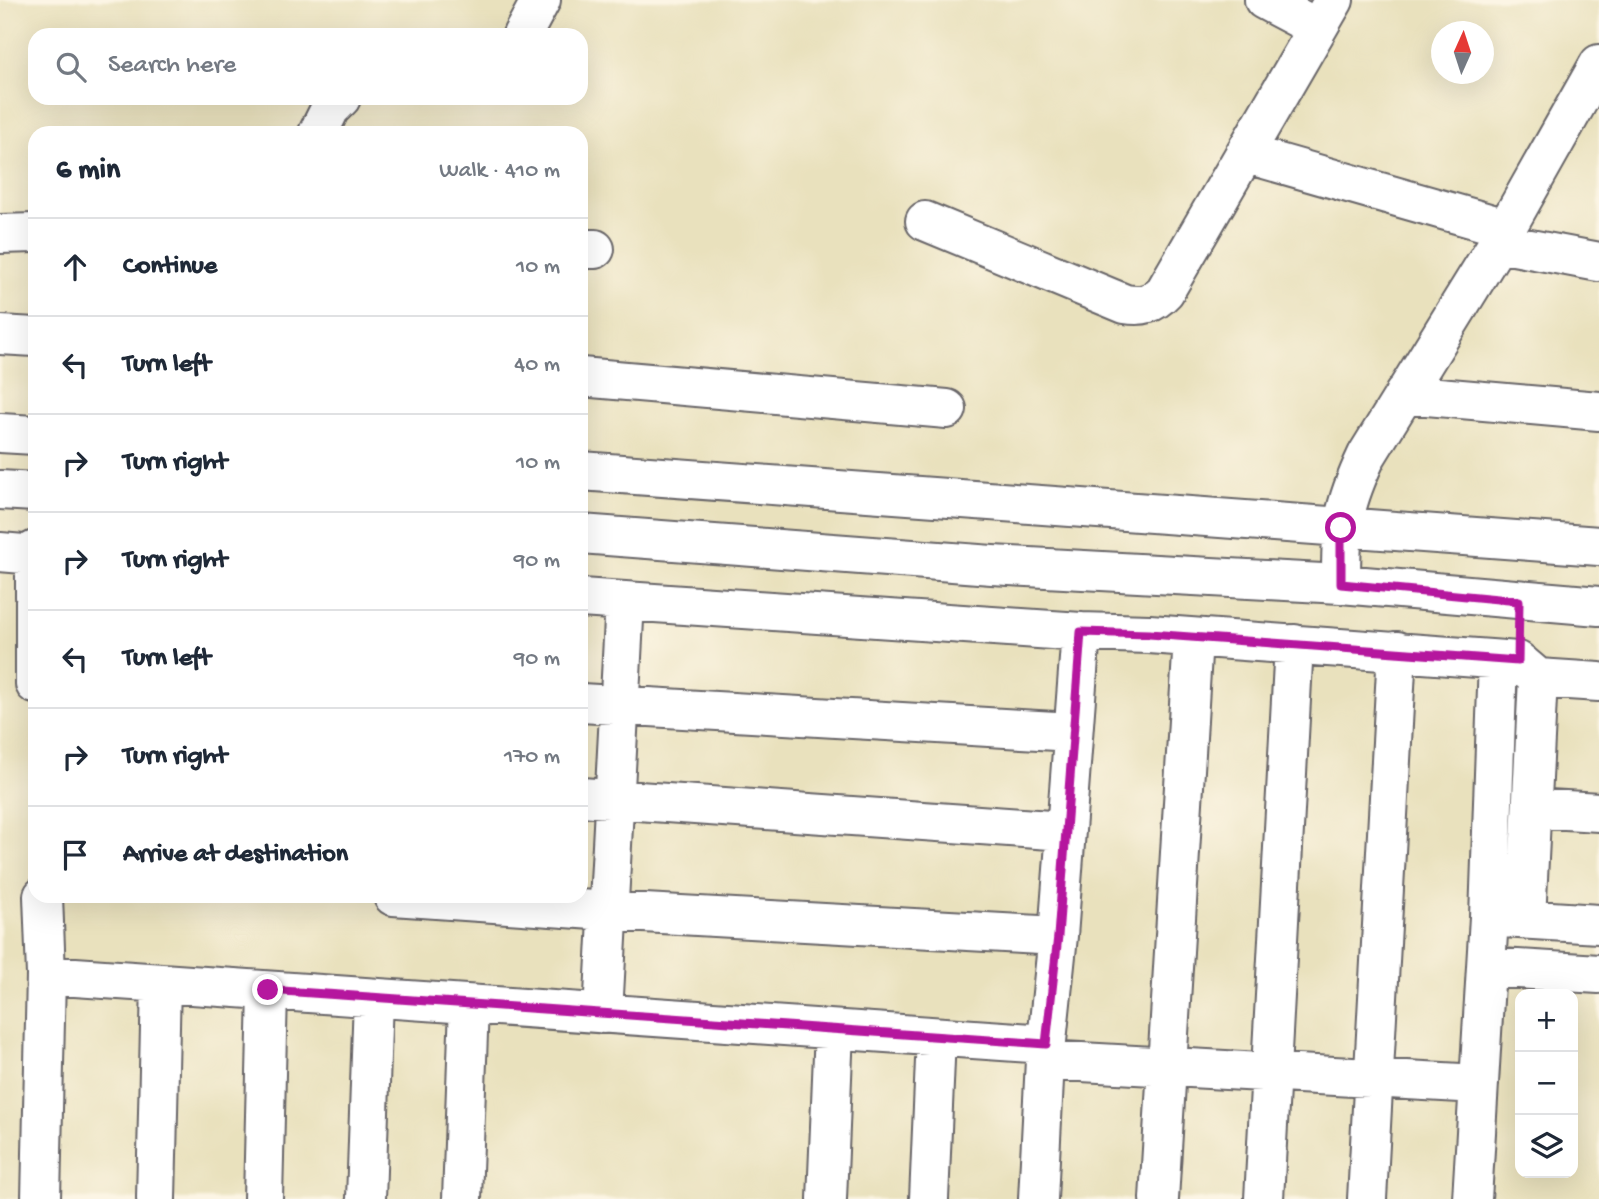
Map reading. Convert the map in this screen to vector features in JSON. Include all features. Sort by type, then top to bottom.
[{"type":"street","points":[[526,28],[541,0]]},
{"type":"street","points":[[925,221],[1125,304],[1139,306],[1155,302],[1165,291],[1247,154],[1326,14],[1264,0]]},
{"type":"street","points":[[1341,584],[1341,528],[1353,485],[1367,455],[1502,236],[1599,64]]},
{"type":"street","points":[[322,126],[334,105]]},
{"type":"street","points":[[1247,154],[1502,236],[1599,262]]},
{"type":"street","points":[[0,234],[28,233]]},
{"type":"street","points":[[0,335],[28,337]]},
{"type":"street","points":[[588,378],[947,409]]},
{"type":"street","points":[[1404,394],[1599,411]]},
{"type":"street","points":[[0,433],[28,435]]},
{"type":"street","points":[[588,472],[1599,546]]},
{"type":"street","points":[[0,491],[28,492]]},
{"type":"street","points":[[588,535],[979,565],[1341,584],[1599,606]]},
{"type":"street","points":[[0,552],[28,553]]},
{"type":"street","points":[[588,598],[1397,651],[1518,666],[1599,682]]},
{"type":"street","points":[[603,1014],[608,911],[598,798],[619,706],[625,601]]},
{"type":"street","points":[[1508,918],[1519,601]]},
{"type":"street","points":[[1038,1199],[1046,1052],[1058,936],[1081,632]]},
{"type":"street","points":[[1159,1199],[1193,638]]},
{"type":"street","points":[[1264,1199],[1294,644]]},
{"type":"street","points":[[1367,1199],[1397,651]]},
{"type":"street","points":[[1472,1199],[1486,967],[1508,918],[1532,808],[1518,666]]},
{"type":"street","points":[[588,703],[1073,732]]},
{"type":"street","points":[[598,798],[1065,831]]},
{"type":"street","points":[[1532,808],[1599,812]]},
{"type":"street","points":[[41,1199],[46,975],[43,903]]},
{"type":"street","points":[[493,903],[1058,936]]},
{"type":"street","points":[[1508,918],[1599,924]]},
{"type":"street","points":[[1486,967],[1599,974]]},
{"type":"street","points":[[46,975],[936,1037],[1169,1067],[1479,1084]]},
{"type":"street","points":[[156,1199],[161,983]]},
{"type":"street","points":[[264,1199],[268,990]]},
{"type":"street","points":[[366,1199],[373,998]]},
{"type":"street","points":[[462,1199],[469,1005]]},
{"type":"street","points":[[827,1199],[834,1030]]},
{"type":"street","points":[[929,1199],[936,1037]]},
{"type":"route","points":[[268,990],[1046,1044],[1058,936],[1081,632],[1149,634],[1518,661],[1519,601],[1341,584],[1341,528]]}]
